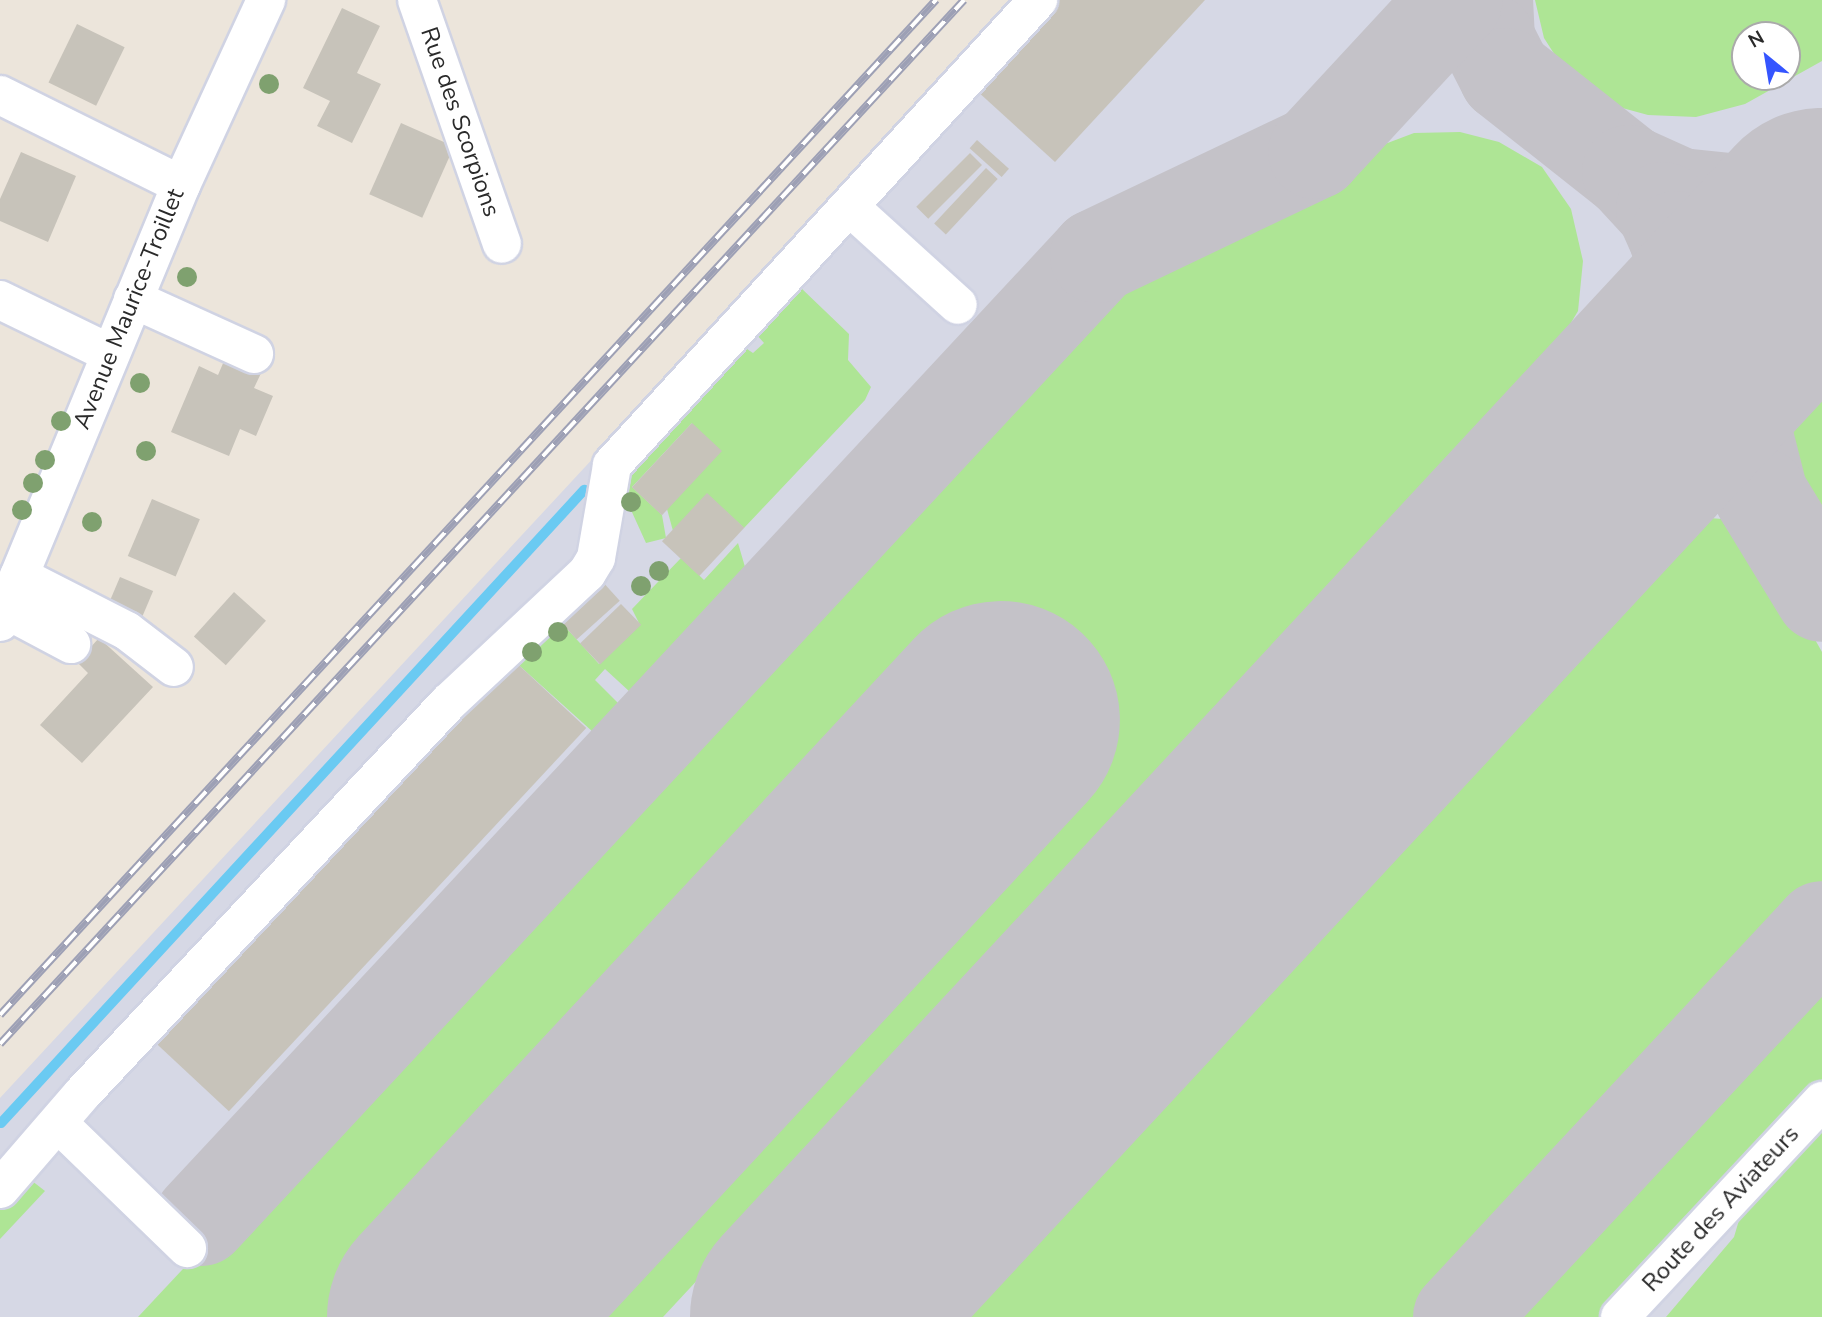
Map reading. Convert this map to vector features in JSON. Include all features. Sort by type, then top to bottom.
[{"type":"street","name":"Avenue Maurice-Troillet","points":[[8,602],[181,185],[266,0]]},
{"type":"street","name":"Rue des Scorpions","points":[[417,0],[502,244]]},
{"type":"street","points":[[0,1189],[60,1125],[82,1094],[448,703],[587,573],[596,558],[612,465],[851,208],[1038,0]]},
{"type":"street","points":[[0,95],[181,185]]},
{"type":"street","points":[[851,208],[958,305]]},
{"type":"street","points":[[133,299],[254,354]]},
{"type":"street","points":[[0,300],[111,354]]},
{"type":"street","points":[[8,602],[71,644]]},
{"type":"street","points":[[8,602],[127,631],[174,667]]},
{"type":"street","name":"Route des Aviateurs","points":[[1622,1316],[1822,1101]]},
{"type":"street","points":[[60,1125],[187,1248]]},
{"type":"shaded area","points":[[1018,0],[1822,0],[1822,1317],[0,1317],[0,1098]]},
{"type":"green space","points":[[1535,0],[1822,0],[1822,61],[1801,73],[1801,21],[1731,21],[1731,91],[1768,91],[1745,104],[1696,117],[1648,115],[1615,106],[1569,77],[1544,38]]},
{"type":"green space","points":[[1460,132],[1499,142],[1542,167],[1571,209],[1583,261],[1578,311],[1542,372],[663,1317],[138,1317],[1118,270],[1348,158],[1414,133]]},
{"type":"green space","points":[[800,287],[849,334],[848,360],[871,387],[865,400],[744,528],[707,494],[673,531],[667,509],[692,423],[632,487],[662,515],[666,538],[646,543],[621,488],[628,473],[744,347],[753,353],[764,343],[756,334]]},
{"type":"green space","points":[[1822,385],[1822,540],[1788,480],[1782,457],[1787,423]]},
{"type":"green space","points":[[1709,518],[1736,520],[1759,540],[1822,652],[1822,885],[1419,1317],[956,1317],[1689,529]]},
{"type":"green space","points":[[738,543],[745,567],[630,692],[605,669],[595,680],[619,704],[593,732],[512,659],[559,620],[599,664],[640,625],[632,609],[681,558],[704,580]]},
{"type":"green space","points":[[1822,967],[1822,1084],[1604,1317],[1495,1317]]},
{"type":"green space","points":[[1822,1116],[1822,1317],[1666,1317],[1734,1237],[1745,1200]]},
{"type":"green space","points":[[27,1177],[45,1191],[0,1239],[0,1206]]},
{"type":"building","points":[[1059,0],[1205,0],[1055,162],[976,90]]},
{"type":"building","points":[[342,8],[380,26],[357,73],[381,84],[352,143],[317,126],[330,101],[303,88]]},
{"type":"building","points":[[77,24],[125,47],[96,106],[49,82]]},
{"type":"building","points":[[401,123],[454,147],[422,218],[369,194]]},
{"type":"building","points":[[977,140],[1009,169],[1002,177],[970,148]]},
{"type":"building","points":[[21,152],[76,176],[48,242],[0,221],[0,199]]},
{"type":"building","points":[[970,153],[982,165],[928,219],[916,207]]},
{"type":"building","points":[[986,168],[998,179],[946,234],[934,224]]},
{"type":"building","points":[[227,354],[263,369],[254,388],[273,396],[256,436],[240,429],[229,456],[171,432],[199,366],[218,375]]},
{"type":"building","points":[[692,423],[722,451],[662,515],[632,487]]},
{"type":"building","points":[[707,493],[744,528],[699,576],[662,541]]},
{"type":"building","points":[[152,499],[200,519],[176,576],[128,556]]},
{"type":"building","points":[[120,577],[153,591],[141,621],[107,606]]},
{"type":"building","points":[[601,580],[620,601],[577,640],[558,619]]},
{"type":"building","points":[[234,592],[266,621],[226,665],[194,637]]},
{"type":"building","points":[[621,604],[641,625],[600,664],[580,644]]},
{"type":"building","points":[[99,638],[153,687],[82,763],[40,725],[88,673],[77,662]]},
{"type":"building","points":[[508,655],[586,728],[229,1111],[151,1038]]},
{"type":"waterway","points":[[1,1123],[584,490]]},
{"type":"taxiway","points":[[201,1219],[1097,256],[1315,152],[1456,0]]},
{"type":"taxiway","points":[[1486,0],[1488,40],[1506,75],[1629,172],[1680,195],[1748,202],[1777,199],[1822,185]]},
{"type":"taxiway","points":[[1629,172],[1663,209],[1676,238],[1690,288],[1683,343],[1674,368],[1632,432]]},
{"type":"taxiway","points":[[1780,273],[1744,350],[1738,404],[1761,495],[1822,595]]},
{"type":"taxiway","points":[[1460,1317],[1822,928]]},
{"type":"runway","points":[[809,1317],[1822,227]]},
{"type":"runway","points":[[446,1317],[1001,720]]},
{"type":"railway","points":[[0,1015],[936,0]]},
{"type":"railway","points":[[0,1044],[964,0]]}]
